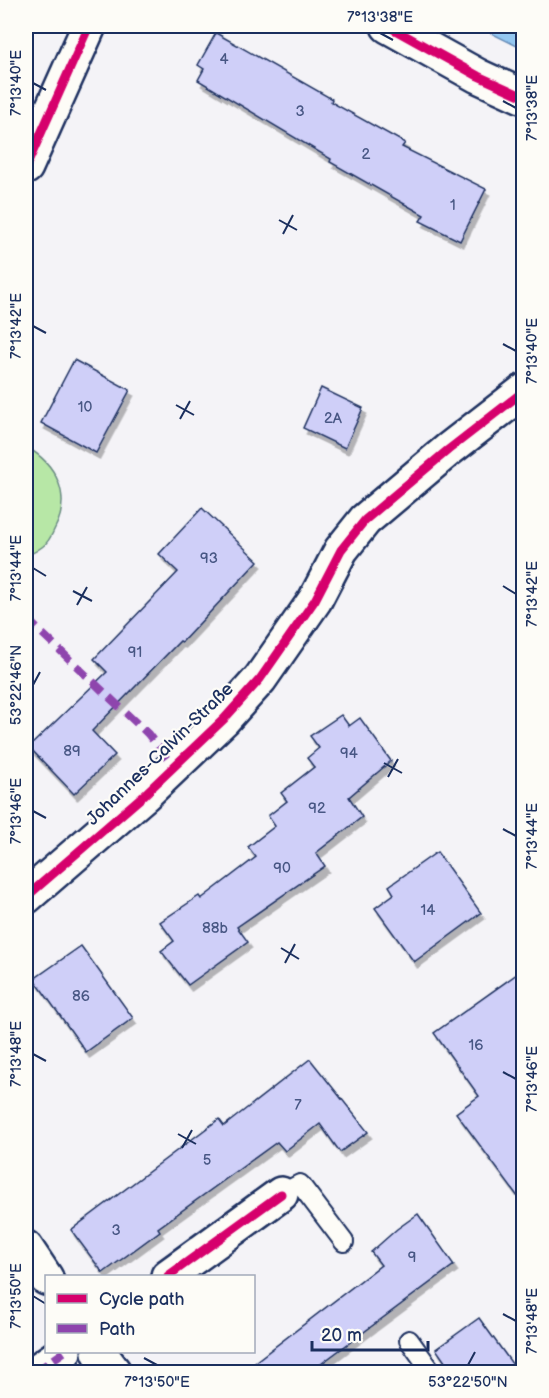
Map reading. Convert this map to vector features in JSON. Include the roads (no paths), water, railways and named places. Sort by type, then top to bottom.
[{"type":"street","points":[[26,167],[37,113],[89,26]]},
{"type":"street","points":[[388,26],[478,76],[524,96]]},
{"type":"street","name":"Johannes-Calvin-Straße","points":[[26,897],[144,795],[216,727],[260,680],[315,600],[341,549],[365,520],[448,450],[524,391]]},
{"type":"street","points":[[169,1275],[281,1194]]},
{"type":"street","points":[[26,1248],[45,1276]]},
{"type":"street","points":[[35,1372],[63,1353]]},
{"type":"street","points":[[100,1353],[114,1372]]},
{"type":"lane","points":[[281,1194],[300,1184],[344,1242]]},
{"type":"lane","points":[[409,1340],[432,1372]]},
{"type":"water","points":[[477,26],[523,26],[523,49]]}]
